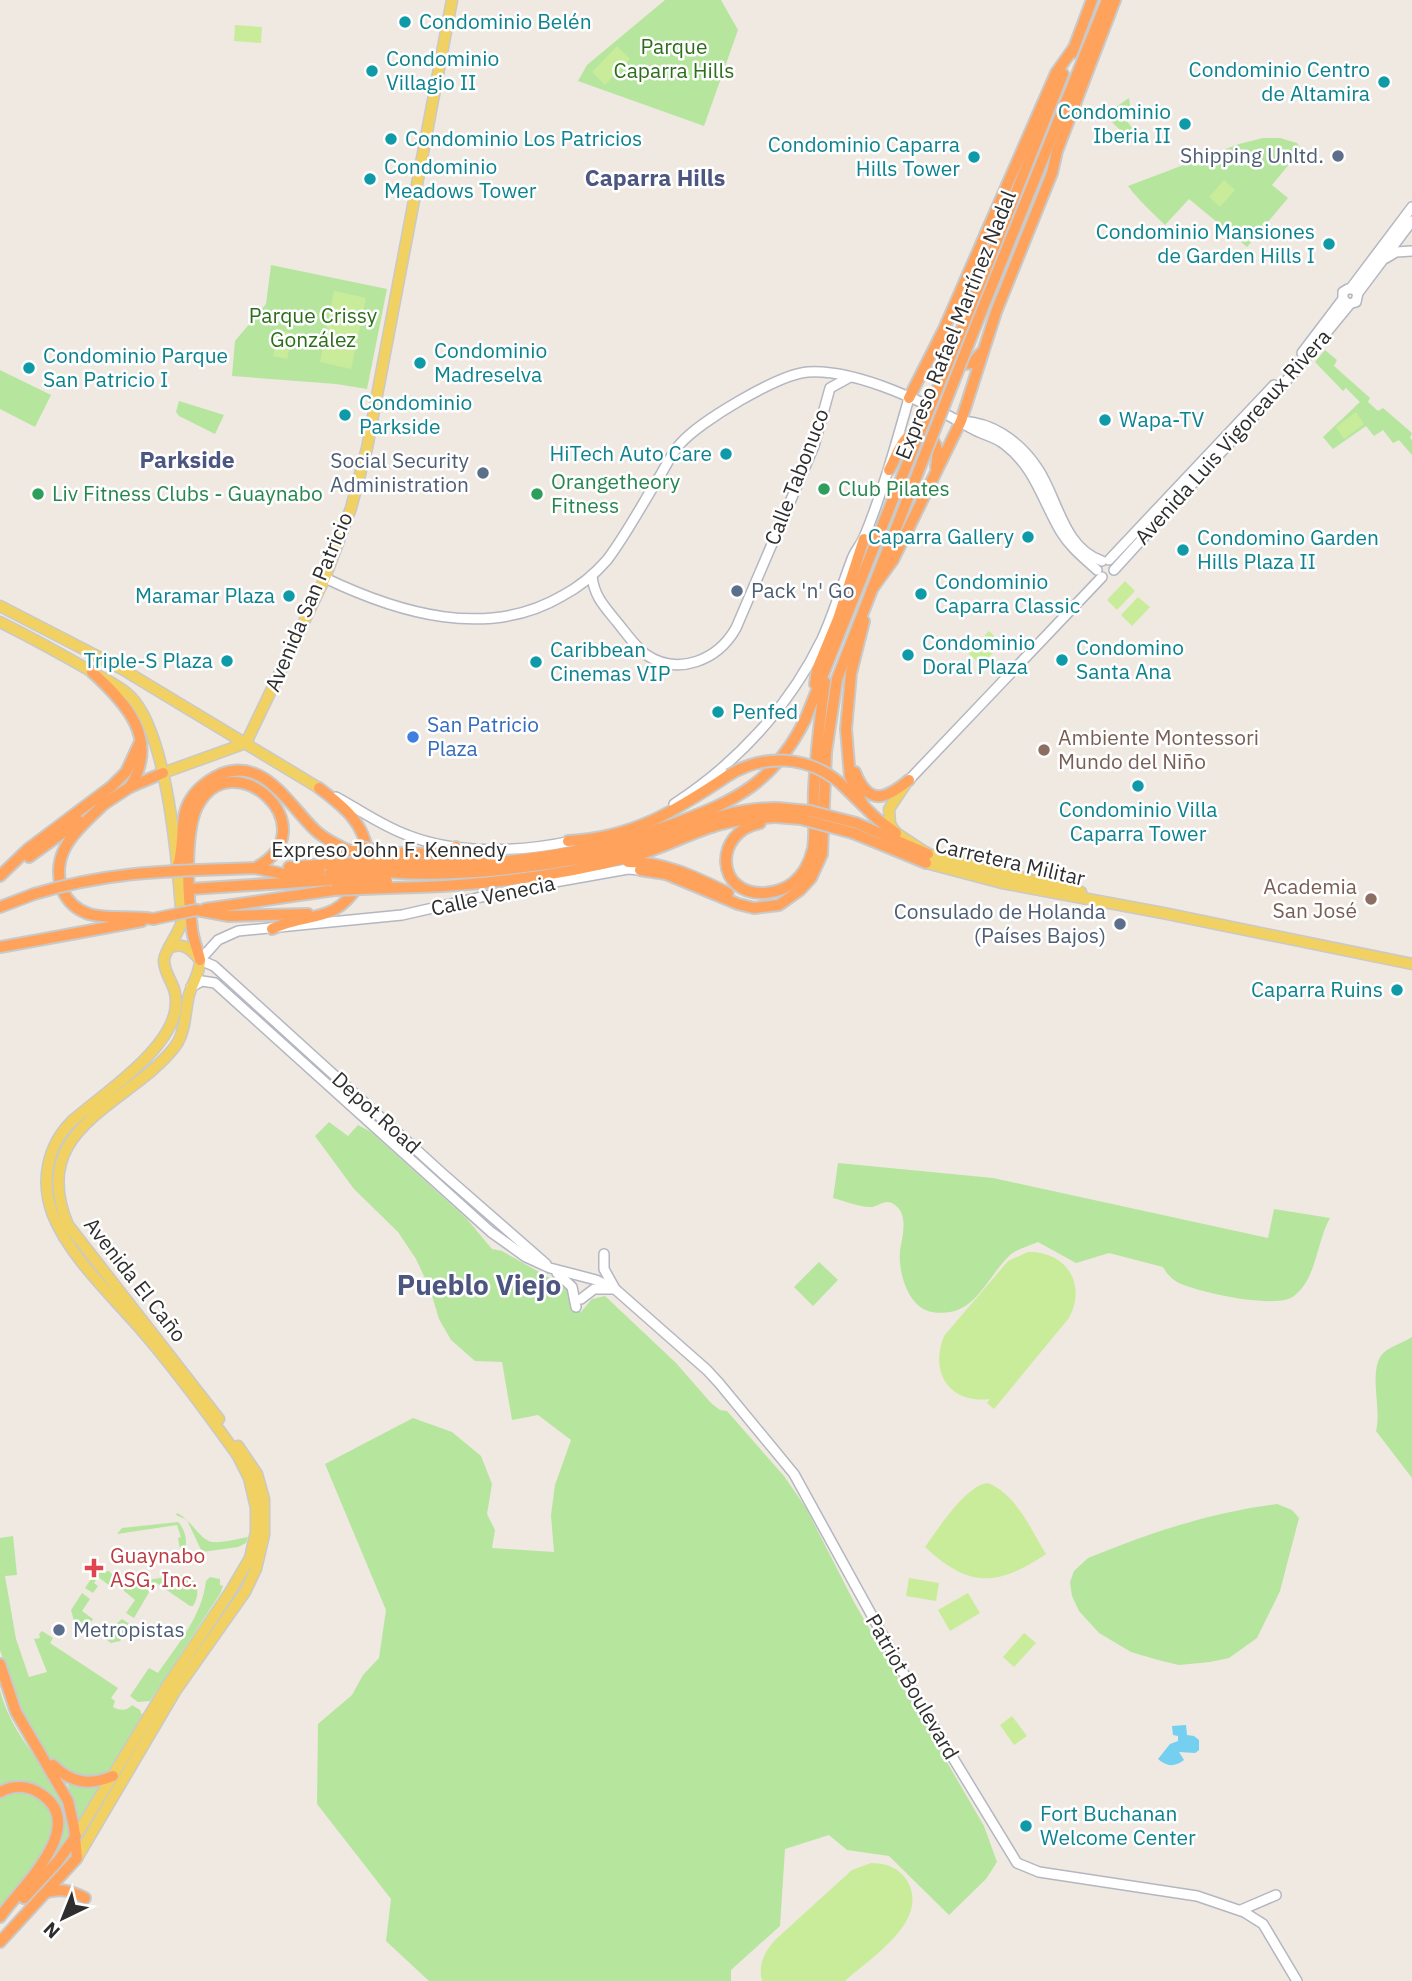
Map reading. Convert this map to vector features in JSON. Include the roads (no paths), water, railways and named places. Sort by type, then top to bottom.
[{"type":"highway","name":"Expreso Rafael Martínez Nadal","points":[[819,830],[826,752],[837,679],[911,490],[1092,0]]},
{"type":"highway","name":"Expreso Rafael Martínez Nadal","points":[[828,666],[899,484],[1107,0]]},
{"type":"highway","points":[[863,805],[850,778],[847,704],[851,673],[870,594],[893,560],[961,421],[996,312],[1052,173],[1057,151],[1115,0]]},
{"type":"highway","points":[[909,398],[944,329],[1056,73],[1073,49]]},
{"type":"highway","points":[[944,329],[941,351],[951,363],[963,366],[972,363],[985,348]]},
{"type":"highway","points":[[888,470],[906,438],[919,433],[928,436],[936,446],[935,474]]},
{"type":"highway","points":[[811,708],[817,670],[838,619],[864,539]]},
{"type":"highway","points":[[190,889],[331,877],[387,876],[469,863],[529,858],[611,844],[694,816],[729,801],[768,772],[797,737],[828,666]]},
{"type":"highway","points":[[640,870],[666,874],[754,908],[774,906],[800,890],[815,871],[822,854],[819,830],[818,733],[828,666]]},
{"type":"highway","points":[[92,672],[123,701],[132,716],[140,742],[139,769],[130,787]]},
{"type":"highway","points":[[0,877],[28,849],[112,786],[126,772],[140,742]]},
{"type":"highway","points":[[847,748],[858,778],[873,795],[892,794],[909,780]]},
{"type":"highway","points":[[569,842],[604,839],[648,824],[680,808],[729,775],[757,763],[784,760],[813,765],[828,773],[896,833]]},
{"type":"highway","points":[[178,864],[189,803],[204,784],[218,775],[241,771],[263,778],[317,832],[379,858],[387,876]]},
{"type":"highway","points":[[0,877],[130,787],[163,773]]},
{"type":"highway","points":[[200,960],[192,928],[188,857],[194,815],[205,796],[225,784],[247,784],[257,788],[267,794],[279,812],[282,835],[278,845],[265,863],[255,868]]},
{"type":"highway","points":[[272,929],[282,924],[325,915],[344,903],[355,892],[367,866],[362,829],[349,813],[319,788]]},
{"type":"highway","points":[[104,804],[72,834],[61,854],[58,872],[64,894],[76,907],[92,915],[153,919]]},
{"type":"highway","name":"Expreso John F. Kennedy","points":[[0,907],[34,894],[92,878],[127,873],[255,868],[331,877],[499,871],[573,860],[632,847],[730,813],[758,808],[855,828]]},
{"type":"highway","points":[[776,813],[742,830],[728,847],[728,874],[737,886],[743,889],[758,893],[769,892],[786,888],[794,882],[806,867],[819,830]]},
{"type":"highway","name":"Expreso John F. Kennedy","points":[[387,876],[405,888],[475,884],[614,862],[720,824],[776,813]]},
{"type":"highway","name":"Carretera Militar","points":[[855,828],[927,858]]},
{"type":"highway","points":[[352,848],[447,852],[456,847]]},
{"type":"highway","points":[[614,862],[646,862],[674,868],[752,902],[785,899]]},
{"type":"highway","name":"Expreso John F. Kennedy","points":[[0,947],[196,910],[331,877]]},
{"type":"highway","points":[[196,910],[229,916],[286,915],[322,911],[344,903]]},
{"type":"highway","points":[[0,1664],[12,1703],[68,1801],[76,1836],[77,1858]]},
{"type":"highway","points":[[41,1753],[61,1773],[78,1782],[98,1782],[113,1776]]},
{"type":"highway","points":[[0,1792],[21,1786],[38,1791],[53,1805],[58,1824],[55,1842],[0,1917]]},
{"type":"highway","name":"Avenida El Caño","points":[[0,1923],[58,1861],[76,1836]]},
{"type":"highway","name":"Avenida El Caño","points":[[0,1944],[77,1858]]},
{"type":"highway","points":[[47,1892],[58,1889],[71,1891],[85,1898]]},
{"type":"main road","name":"Avenida San Patricio","points":[[246,743],[325,578],[351,508],[367,448],[452,0]]},
{"type":"main road","points":[[0,606],[122,669],[319,788]]},
{"type":"main road","points":[[0,622],[92,672],[128,694],[137,704],[147,724],[163,773],[178,864],[182,921],[179,932],[168,948]]},
{"type":"main road","points":[[163,773],[246,743]]},
{"type":"main road","points":[[909,780],[889,809],[890,824],[896,833],[927,858]]},
{"type":"main road","name":"Carretera Militar","points":[[927,858],[1002,884],[1163,913],[1412,964]]},
{"type":"main road","points":[[168,948],[176,945],[188,948],[200,960]]},
{"type":"main road","name":"Avenida El Caño","points":[[76,1836],[169,1683],[247,1563],[257,1523],[253,1493],[238,1456],[138,1326],[72,1248],[54,1217],[48,1196],[47,1171],[50,1158],[66,1127],[155,1050],[168,1033],[175,1012],[177,993],[164,962],[168,948]]},
{"type":"main road","name":"Avenida El Caño","points":[[77,1858],[177,1690],[249,1585],[264,1535],[264,1499],[252,1465],[68,1225],[58,1188],[61,1160],[78,1131],[158,1064],[177,1044],[183,1031],[191,987],[200,969],[200,960]]},
{"type":"street","name":"Avenida Luis Vigoreaux Rivera","points":[[1354,291],[1412,207]]},
{"type":"street","name":"Avenida Luis Vigoreaux Rivera","points":[[1354,291],[1382,261],[1412,221]]},
{"type":"street","points":[[1401,235],[1412,242]]},
{"type":"street","points":[[1382,261],[1396,252],[1412,251]]},
{"type":"street","name":"Avenida Luis Vigoreaux Rivera","points":[[1354,291],[1345,290],[1346,302],[1279,389],[1110,576],[1100,573],[1098,564],[1105,561],[1294,364],[1331,317],[1346,302],[1357,300],[1354,291]]},
{"type":"street","points":[[325,578],[365,596],[444,617],[470,620],[514,616],[545,605],[577,588],[592,576],[622,538],[675,451],[700,425],[791,375],[818,372],[850,377],[909,398],[1000,441],[1024,461],[1037,481],[1062,534],[1100,573],[909,780]]},
{"type":"street","name":"Calle Tabonuco","points":[[818,372],[830,388]]},
{"type":"street","name":"Calle Tabonuco","points":[[592,576],[596,596],[642,652],[657,660],[678,664],[701,662],[720,649],[736,628],[778,533],[814,446],[830,388],[850,377]]},
{"type":"street","points":[[319,788],[390,828],[423,841],[456,847],[515,848],[569,842],[630,824],[666,809],[707,782],[749,743],[795,685],[822,639],[853,555],[864,539],[909,398]]},
{"type":"street","points":[[961,421],[976,422],[1000,432],[1020,447],[1039,470],[1068,531],[1093,557],[1105,561],[1114,570]]},
{"type":"street","name":"Calle Tabonuco","points":[[577,588],[596,596]]},
{"type":"street","name":"Calle Venecia","points":[[200,960],[224,936],[238,931],[401,915],[521,888],[628,869],[640,870]]},
{"type":"street","name":"Depot Road","points":[[200,960],[214,966],[550,1268]]},
{"type":"street","name":"Depot Road","points":[[191,987],[202,981],[215,983],[491,1232],[526,1257],[550,1268],[591,1279]]},
{"type":"street","points":[[550,1268],[563,1276],[572,1287],[579,1303],[594,1289],[615,1289],[604,1269],[604,1254]]},
{"type":"street","name":"Patriot Boulevard","points":[[591,1279],[615,1289],[707,1370],[794,1474],[925,1712],[1017,1863],[1039,1872],[1197,1896],[1239,1910],[1263,1924],[1297,1981]]},
{"type":"street","points":[[1239,1910],[1276,1895]]},
{"type":"water","points":[[1186,1725],[1187,1735],[1199,1740],[1199,1750],[1195,1753],[1179,1752],[1184,1760],[1177,1764],[1168,1765],[1161,1762],[1158,1759],[1170,1744],[1178,1741],[1178,1736],[1173,1735],[1172,1726]]},
{"type":"place","name":"Condominio Belén","points":[[405,22]]},
{"type":"place","name":"Condominio Villagio II","points":[[372,71]]},
{"type":"place","name":"Condominio Centro de Altamira","points":[[1384,82]]},
{"type":"place","name":"Condominio Iberia II","points":[[1185,124]]},
{"type":"place","name":"Condominio Los Patricios","points":[[391,139]]},
{"type":"place","name":"Shipping Unltd.","points":[[1338,156]]},
{"type":"place","name":"Condominio Caparra Hills Tower","points":[[974,157]]},
{"type":"place","name":"Condominio Meadows Tower","points":[[370,179]]},
{"type":"place","name":"Condominio Mansiones de Garden Hills I","points":[[1329,244]]},
{"type":"place","name":"Condominio Madreselva","points":[[420,363]]},
{"type":"place","name":"Condominio Parque San Patricio I","points":[[29,368]]},
{"type":"place","name":"Condominio Parkside","points":[[345,415]]},
{"type":"place","name":"Wapa-TV","points":[[1105,420]]},
{"type":"place","name":"HiTech Auto Care","points":[[726,454]]},
{"type":"place","name":"Social Security Administration","points":[[483,473]]},
{"type":"place","name":"Club Pilates","points":[[824,489]]},
{"type":"place","name":"Liv Fitness Clubs - Guaynabo","points":[[38,494]]},
{"type":"place","name":"Orangetheory Fitness","points":[[537,494]]},
{"type":"place","name":"Caparra Gallery","points":[[1028,537]]},
{"type":"place","name":"Condomino Garden Hills Plaza II","points":[[1183,550]]},
{"type":"place","name":"Pack 'n' Go","points":[[737,591]]},
{"type":"place","name":"Condominio Caparra Classic","points":[[921,594]]},
{"type":"place","name":"Maramar Plaza","points":[[289,596]]},
{"type":"place","name":"Condominio Doral Plaza","points":[[908,655]]},
{"type":"place","name":"Condomino Santa Ana","points":[[1062,660]]},
{"type":"place","name":"Triple-S Plaza","points":[[227,661]]},
{"type":"place","name":"Caribbean Cinemas VIP","points":[[536,662]]},
{"type":"place","name":"Penfed","points":[[718,712]]},
{"type":"place","name":"San Patricio Plaza","points":[[413,737]]},
{"type":"place","name":"Ambiente Montessori Mundo del Niño","points":[[1044,750]]},
{"type":"place","name":"Condominio Villa Caparra Tower","points":[[1138,786]]},
{"type":"place","name":"Academia San José","points":[[1371,899]]},
{"type":"place","name":"Consulado de Holanda (Países Bajos)","points":[[1120,924]]},
{"type":"place","name":"Caparra Ruins","points":[[1397,990]]},
{"type":"place","name":"Guaynabo ASG, Inc.","points":[[94,1568]]},
{"type":"place","name":"Metropistas","points":[[59,1630]]},
{"type":"place","name":"Fort Buchanan Welcome Center","points":[[1026,1826]]},
{"type":"district","name":"Caparra Hills","points":[[655,178]]},
{"type":"district","name":"Parkside","points":[[187,460]]},
{"type":"district","name":"Pueblo Viejo","points":[[479,1285]]},
{"type":"park label","name":"Parque Caparra Hills","points":[[674,59]]},
{"type":"park label","name":"Parque Crissy González","points":[[313,328]]}]
